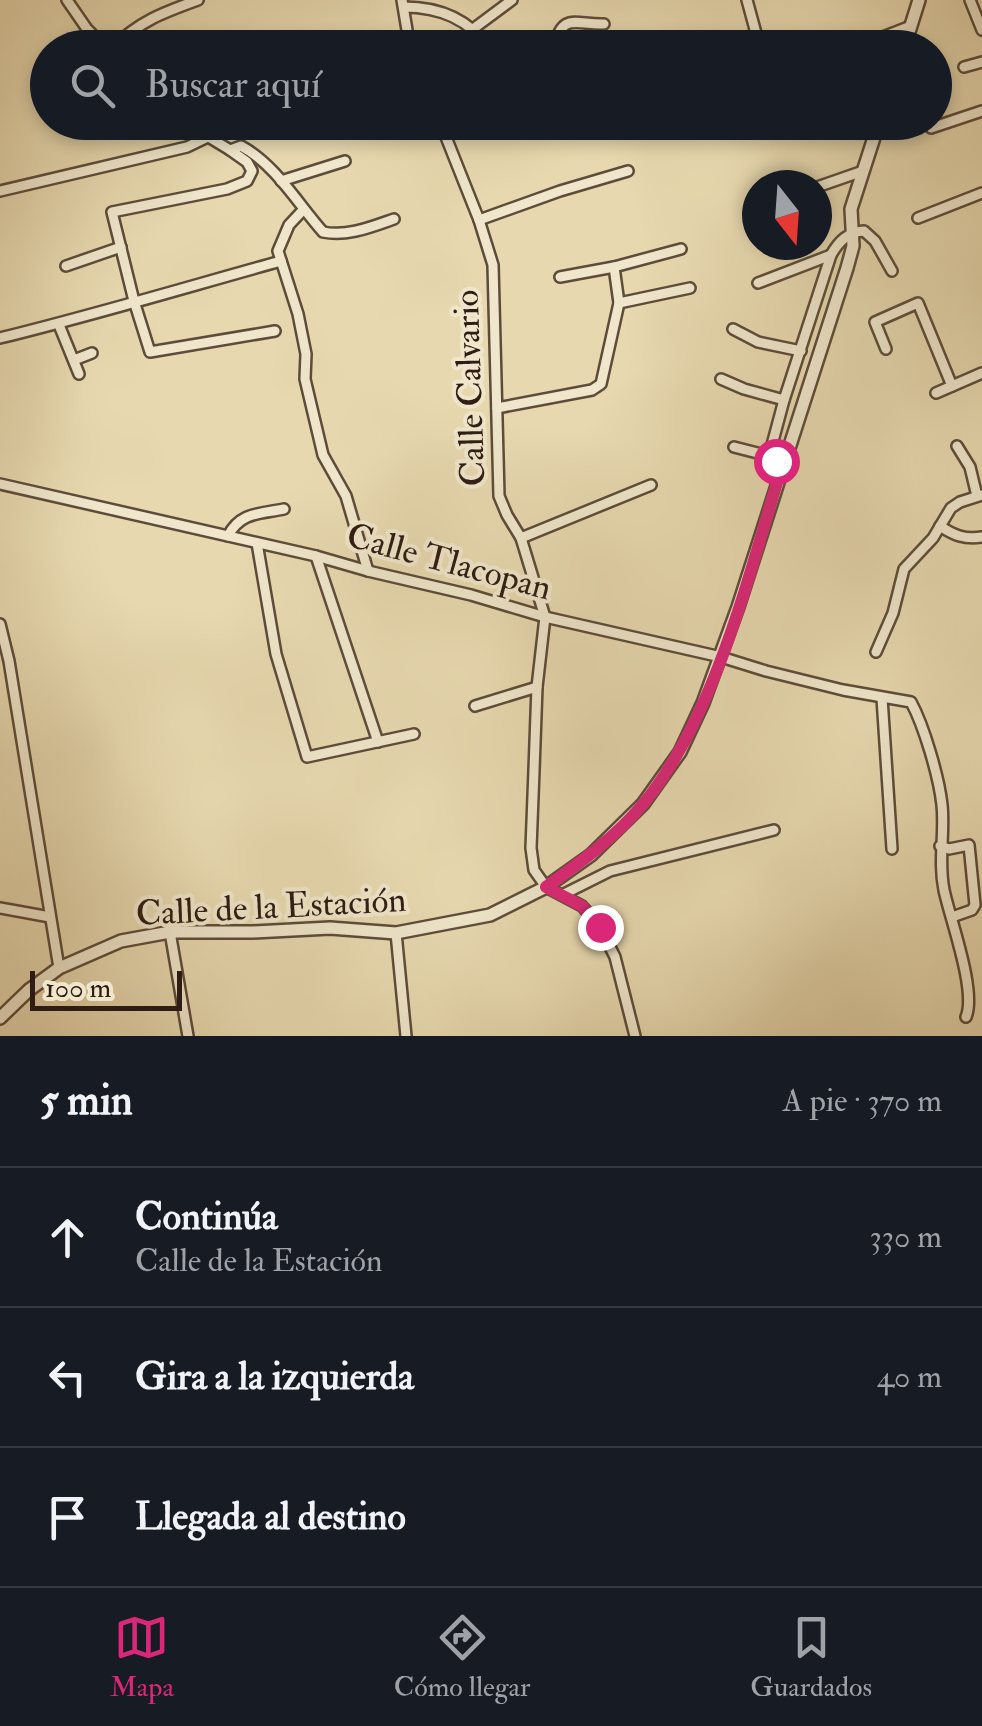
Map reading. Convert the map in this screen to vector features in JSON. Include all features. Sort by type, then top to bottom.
[{"type":"street","points":[[67,0],[88,30]]},
{"type":"street","points":[[131,30],[148,18],[198,0]]},
{"type":"street","points":[[407,30],[402,3],[440,10],[473,29],[512,0]]},
{"type":"street","points":[[747,0],[755,30]]},
{"type":"street","points":[[910,30],[920,0]]},
{"type":"street","points":[[970,0],[982,30]]},
{"type":"street","points":[[561,30],[569,22],[604,24]]},
{"type":"street","points":[[901,30],[911,26]]},
{"type":"street","points":[[964,66],[982,62]]},
{"type":"street","points":[[952,121],[982,111]]},
{"type":"street","points":[[0,191],[187,147],[200,140]]},
{"type":"street","points":[[214,140],[248,162],[252,171],[247,181],[227,189],[112,212],[150,352],[275,331]]},
{"type":"street","name":"Calle Calvario","points":[[447,140],[493,265],[499,496],[521,538],[545,616],[537,688],[531,848],[534,870],[546,887]]},
{"type":"street","name":"Calle de la Estación","points":[[0,1018],[59,968],[122,941],[170,932],[330,928],[396,933],[490,916],[546,887],[591,855],[644,804],[680,752],[720,657],[848,268],[853,232],[851,209],[873,140]]},
{"type":"street","points":[[230,150],[241,146],[250,150],[323,232],[362,230],[394,220]]},
{"type":"street","points":[[282,182],[345,161]]},
{"type":"street","points":[[478,220],[628,171]]},
{"type":"street","points":[[832,182],[863,171]]},
{"type":"street","points":[[918,218],[982,193]]},
{"type":"street","points":[[303,210],[283,236],[278,251],[298,314],[306,354],[305,379],[323,455],[346,496],[368,570]]},
{"type":"street","points":[[832,252],[853,232],[864,231],[875,241],[892,271]]},
{"type":"street","points":[[66,266],[121,247]]},
{"type":"street","points":[[560,278],[681,249]]},
{"type":"street","points":[[758,283],[816,260]]},
{"type":"street","points":[[769,456],[829,260]]},
{"type":"street","points":[[0,338],[59,325],[281,261]]},
{"type":"street","points":[[498,408],[597,387],[604,377],[619,302],[614,267]]},
{"type":"street","points":[[619,302],[690,288]]},
{"type":"street","points":[[886,349],[876,322],[918,303],[952,386]]},
{"type":"street","points":[[59,325],[79,374]]},
{"type":"street","points":[[733,329],[758,342],[802,350]]},
{"type":"street","points":[[74,360],[92,353]]},
{"type":"street","points":[[936,394],[982,373]]},
{"type":"street","points":[[721,379],[784,400]]},
{"type":"street","points":[[876,652],[893,613],[904,569],[951,508],[980,495],[957,446]]},
{"type":"street","points":[[734,447],[769,456],[782,466]]},
{"type":"street","name":"Calle Tlacopan","points":[[0,484],[258,542],[766,671],[911,702],[942,805],[940,846]]},
{"type":"street","points":[[521,538],[651,486]]},
{"type":"street","points":[[228,536],[241,518],[284,509]]},
{"type":"street","points":[[940,526],[966,538],[982,537]]},
{"type":"street","points":[[258,542],[276,654],[308,757],[414,734]]},
{"type":"street","points":[[316,556],[378,742]]},
{"type":"street","points":[[0,624],[59,968]]},
{"type":"street","points":[[475,706],[537,688]]},
{"type":"street","points":[[882,698],[892,848]]},
{"type":"street","points":[[562,895],[610,871],[774,830]]},
{"type":"street","points":[[952,917],[972,910],[975,905],[969,845],[949,849],[940,846],[944,892],[967,984],[970,1010],[966,1017]]},
{"type":"street","points":[[546,887],[582,906],[600,927],[615,957],[635,1036]]},
{"type":"street","points":[[0,908],[50,917]]},
{"type":"street","points":[[170,932],[188,1036]]},
{"type":"street","points":[[396,933],[406,1036]]},
{"type":"route","points":[[600,927],[582,906],[546,887],[591,855],[644,804],[680,752],[703,703],[738,607],[782,466],[776,461]]}]
